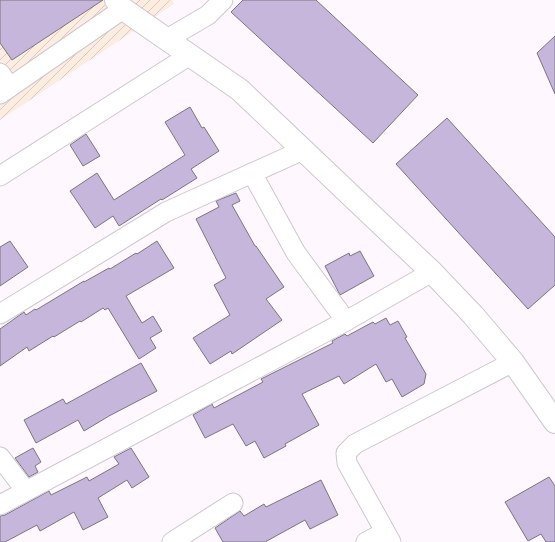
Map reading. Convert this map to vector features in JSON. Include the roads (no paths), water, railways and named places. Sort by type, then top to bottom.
[{"type":"street","points":[[167,39],[208,15],[223,0]]},
{"type":"street","points":[[3,85],[119,4],[240,90],[432,272],[473,315],[513,362],[555,422]]},
{"type":"street","points":[[0,176],[190,55]]},
{"type":"street","points":[[0,314],[166,212],[303,150]]},
{"type":"street","points":[[252,173],[296,254],[346,321]]},
{"type":"street","points":[[0,505],[346,321],[432,272]]},
{"type":"street","points":[[366,542],[388,537],[347,464],[346,453],[355,444],[513,362]]},
{"type":"street","points":[[0,457],[26,491]]},
{"type":"street","points":[[177,541],[233,504]]}]
